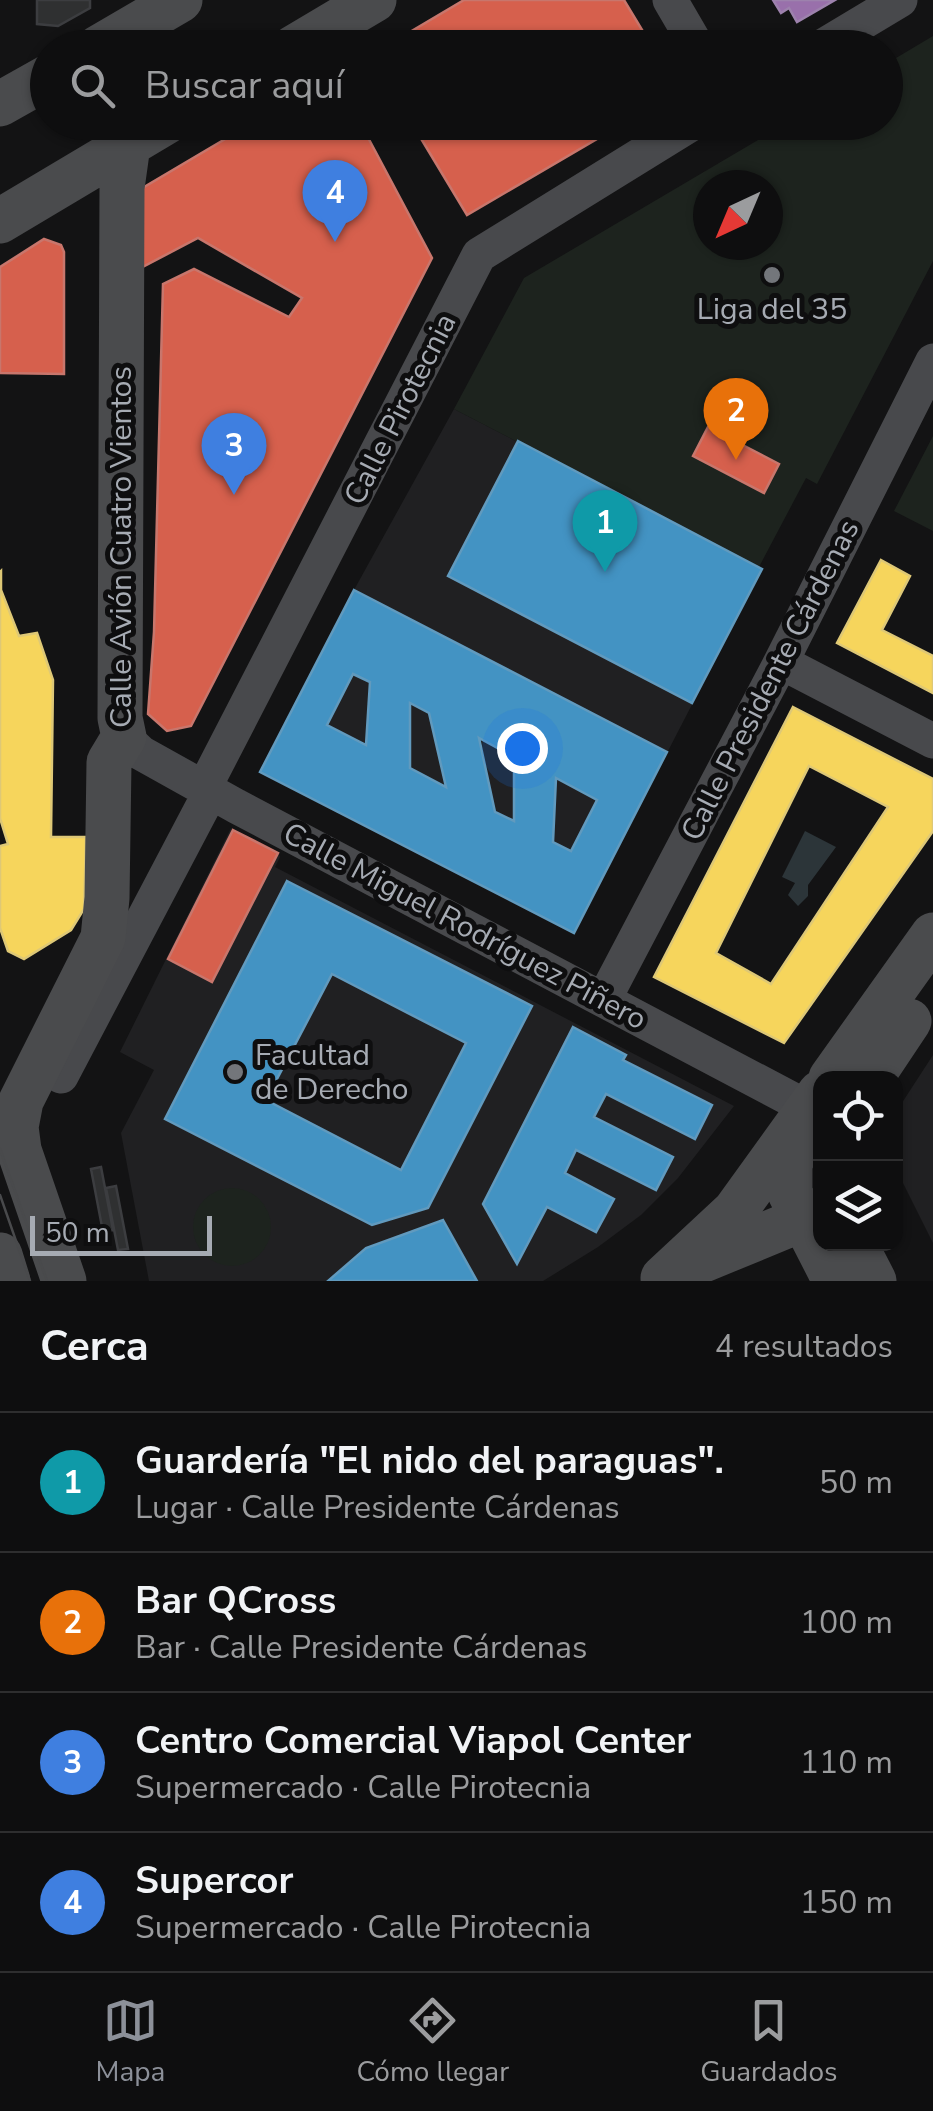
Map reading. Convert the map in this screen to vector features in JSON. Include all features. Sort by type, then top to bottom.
[{"type":"main road","points":[[124,30],[180,0]]},
{"type":"main road","points":[[324,30],[374,0]]},
{"type":"main road","points":[[0,221],[117,140]]},
{"type":"main road","name":"Calle Avión Cuatro Vientos","points":[[64,1281],[19,1150],[16,1128],[27,1088],[103,938],[109,762],[124,737],[120,718],[120,140]]},
{"type":"main road","points":[[843,1071],[933,935]]},
{"type":"main road","points":[[875,1071],[933,987]]},
{"type":"main road","points":[[660,1279],[735,1212],[813,1115]]},
{"type":"main road","points":[[813,1120],[790,1165],[790,1193],[812,1219],[835,1281]]},
{"type":"main road","points":[[660,1279],[754,1236],[812,1219]]},
{"type":"main road","points":[[859,1251],[874,1281]]},
{"type":"main road","points":[[0,1255],[8,1281]]},
{"type":"street","points":[[670,0],[688,30]]},
{"type":"street","points":[[850,30],[900,0]]},
{"type":"street","name":"Calle Pirotecnia","points":[[61,1076],[479,255],[665,140]]},
{"type":"street","name":"Calle Presidente Cárdenas","points":[[604,998],[931,369]]},
{"type":"street","points":[[781,662],[933,741]]},
{"type":"street","name":"Calle Miguel Rodríguez Piñero","points":[[124,737],[203,798],[813,1102]]},
{"type":"shaded area","points":[[933,36],[933,261],[817,484],[806,478],[759,567],[454,409],[524,278],[693,178],[693,260],[783,260],[783,170],[707,170],[758,140],[903,140],[903,54]]},
{"type":"shaded area","points":[[454,409],[762,569],[574,933],[260,772]]},
{"type":"shaded area","points":[[933,436],[933,531],[894,511]]},
{"type":"shaded area","points":[[231,828],[278,853],[275,867],[734,1106],[678,1178],[641,1215],[543,1281],[149,1281],[121,1133],[154,1070],[120,1052]]},
{"type":"shaded area","points":[[805,831],[836,847],[798,906],[788,895],[795,883],[782,877]]},
{"type":"shaded area","points":[[933,1055],[933,1243],[903,1183],[903,1101]]},
{"type":"shaded area","points":[[224,1188],[240,1188],[265,1205],[271,1227],[265,1249],[254,1260],[240,1266],[224,1266],[199,1249],[193,1235],[193,1219],[210,1194]]},
{"type":"building: Viviendas","points":[[881,560],[910,576],[882,630],[933,656],[933,693],[837,643]]},
{"type":"building: Viviendas","points":[[1,571],[1,590],[19,636],[37,633],[53,680],[51,837],[86,837],[84,909],[71,930],[24,959],[8,951],[0,928],[0,846],[8,844],[0,818]]},
{"type":"building: Viviendas","points":[[793,707],[933,779],[933,831],[784,1043],[654,977]],"holes":[[[809,766],[888,807],[771,984],[716,953]]]},
{"type":"building: Comercios","points":[[464,0],[624,0],[642,30],[413,30]]},
{"type":"building: Comercios","points":[[224,140],[369,140],[432,258],[191,726],[167,731],[148,714],[154,632],[163,284],[194,269],[289,317],[302,298],[198,238],[131,273],[124,199]]},
{"type":"building: Comercios","points":[[422,140],[595,140],[467,215]]},
{"type":"building: Comercios","points":[[44,239],[61,245],[64,252],[64,374],[0,373],[0,267]]},
{"type":"building: Comercios","points":[[708,427],[779,464],[764,493],[693,456]]},
{"type":"building: Comercios","points":[[233,830],[278,853],[212,982],[168,959]]},
{"type":"building: Oficinas","points":[[773,0],[835,0],[797,22],[789,8],[781,13]]},
{"type":"building: Escuelas","points":[[518,441],[762,569],[692,703],[448,576]]},
{"type":"building: Escuelas","points":[[354,590],[667,752],[574,933],[260,772]],"holes":[[[353,674],[370,682],[366,745],[327,725]],[[410,703],[429,713],[446,787],[410,768]],[[479,738],[514,757],[514,821],[495,812]],[[556,778],[597,800],[571,851],[553,842]]]},
{"type":"building: Escuelas","name":"Facultad de Derecho","points":[[287,881],[532,1006],[428,1208],[372,1225],[165,1119]],"holes":[[[332,974],[466,1043],[401,1170],[266,1100]]]},
{"type":"building: Escuelas","points":[[573,1027],[626,1055],[623,1060],[712,1105],[695,1139],[606,1094],[594,1117],[673,1157],[656,1190],[576,1150],[565,1173],[614,1199],[596,1232],[547,1207],[517,1264],[483,1204]]},
{"type":"building: Escuelas","points":[[443,1220],[477,1281],[328,1281],[366,1248]]},
{"type":"building: Otros","points":[[37,0],[90,0],[90,8],[58,26],[37,24]]},
{"type":"building: Otros","points":[[101,1167],[113,1230],[103,1232],[91,1169]]},
{"type":"building: Otros","points":[[116,1186],[128,1249],[118,1250],[106,1188]]},
{"type":"tram line","points":[[0,1149],[47,1281]]},
{"type":"tram line","points":[[0,1195],[30,1281]]},
{"type":"place","name":"Supercor","points":[[335,242]]},
{"type":"place","name":"Liga del 35","points":[[772,275]]},
{"type":"place","name":"Bar QCross","points":[[736,460]]},
{"type":"place","name":"Centro Comercial Viapol Center","points":[[234,495]]},
{"type":"place","name":"Guardería \"El nido del paraguas\".","points":[[605,572]]},
{"type":"place","name":"Facultad de Derecho","points":[[235,1072]]}]
